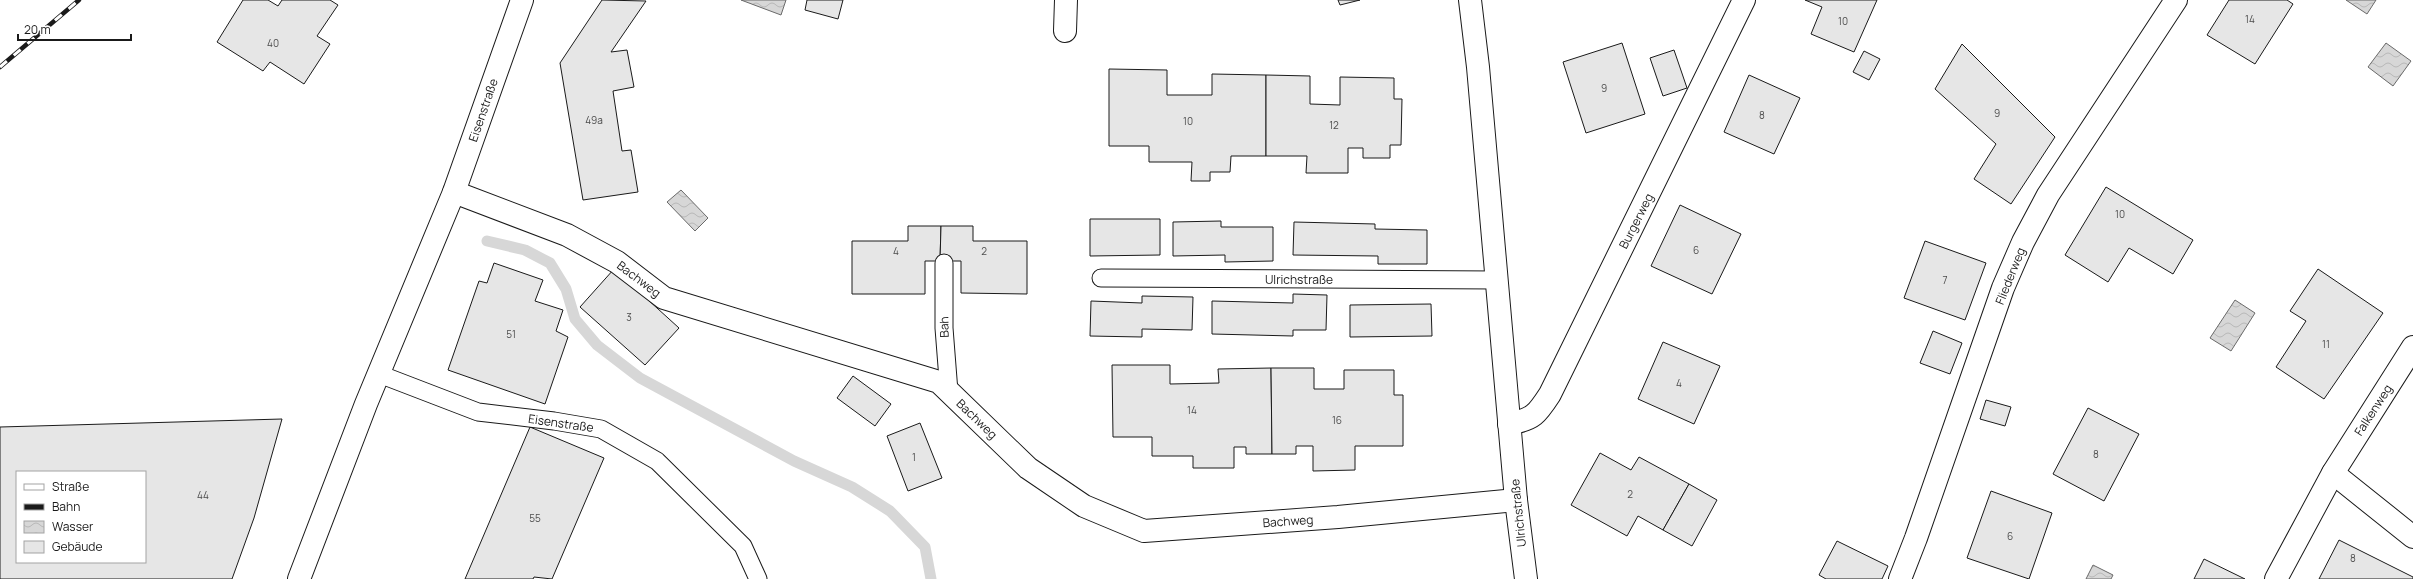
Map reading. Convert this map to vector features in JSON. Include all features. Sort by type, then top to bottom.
[{"type":"street","name":"Eisenstraße","points":[[300,579],[379,374],[454,192],[522,0]]},
{"type":"street","points":[[1065,30],[1066,0]]},
{"type":"street","name":"Ulrichstraße","points":[[1470,0],[1478,67],[1516,500],[1526,579]]},
{"type":"street","name":"Burgerweg","points":[[1509,424],[1528,420],[1539,412],[1550,394],[1744,0]]},
{"type":"street","name":"Fliederweg","points":[[1900,579],[1916,538],[2003,288],[2023,242],[2048,195],[2176,0]]},
{"type":"street","name":"Bachweg","points":[[454,192],[567,235],[617,262],[664,298],[939,382],[1028,468],[1084,506],[1144,532],[1338,517],[1516,500]]},
{"type":"street","name":"Falkenweg","points":[[2276,579],[2333,473],[2413,347]]},
{"type":"street","points":[[2333,473],[2413,537]]},
{"type":"lane","name":"Bah","points":[[944,263],[944,328],[949,392]]},
{"type":"lane","name":"Ulrichstraße","points":[[1101,278],[1497,280]]},
{"type":"lane","name":"Eisenstraße","points":[[379,374],[478,412],[554,420],[601,429],[657,461],[743,546],[758,579]]},
{"type":"water","points":[[741,0],[786,0],[781,15]]},
{"type":"water","points":[[2346,0],[2376,0],[2367,14]]},
{"type":"water","points":[[2386,43],[2411,61],[2393,86],[2368,67]]},
{"type":"water","points":[[681,190],[708,218],[695,231],[667,202]]},
{"type":"water","points":[[2235,300],[2255,313],[2231,351],[2210,338]]},
{"type":"water","points":[[2093,565],[2113,575],[2111,579],[2086,579]]},
{"type":"building","points":[[243,0],[268,0],[278,6],[282,0],[330,0],[338,5],[317,36],[330,44],[304,84],[270,62],[263,71],[217,42]]},
{"type":"building","points":[[602,0],[646,1],[611,52],[627,50],[634,87],[613,91],[622,151],[631,150],[638,192],[583,200],[560,63]]},
{"type":"building","points":[[807,0],[843,0],[838,19],[805,10]]},
{"type":"building","points":[[1338,0],[1360,0],[1340,5]]},
{"type":"building","points":[[1805,0],[1877,0],[1854,52],[1811,34],[1822,7]]},
{"type":"building","points":[[2229,0],[2287,0],[2293,4],[2255,64],[2207,35]]},
{"type":"building","points":[[1622,43],[1645,114],[1586,133],[1563,62]]},
{"type":"building","points":[[1962,44],[2055,137],[2011,204],[1974,179],[1996,144],[1935,89]]},
{"type":"building","points":[[1674,50],[1687,88],[1663,96],[1650,58]]},
{"type":"building","points":[[1864,51],[1880,59],[1869,80],[1853,72]]},
{"type":"building","points":[[1109,69],[1167,70],[1167,95],[1212,95],[1212,74],[1266,75],[1266,156],[1231,156],[1230,172],[1210,172],[1210,181],[1191,181],[1192,162],[1149,162],[1149,146],[1109,146]]},
{"type":"building","points":[[1266,75],[1310,76],[1310,104],[1340,105],[1340,77],[1394,78],[1394,99],[1402,99],[1401,145],[1390,145],[1390,158],[1363,158],[1363,148],[1348,148],[1348,173],[1306,173],[1307,156],[1266,156]]},
{"type":"building","points":[[1749,75],[1800,98],[1774,154],[1724,132]]},
{"type":"building","points":[[2106,187],[2193,240],[2173,274],[2129,248],[2108,282],[2065,255]]},
{"type":"building","points":[[1680,205],[1741,234],[1712,294],[1651,266]]},
{"type":"building","points":[[1090,219],[1160,219],[1160,255],[1090,256]]},
{"type":"building","points":[[1221,221],[1221,227],[1273,227],[1273,261],[1225,262],[1225,255],[1173,256],[1173,222]]},
{"type":"building","points":[[1294,222],[1375,224],[1375,229],[1427,230],[1427,264],[1378,264],[1378,256],[1293,255]]},
{"type":"building","points":[[908,226],[941,226],[940,261],[925,261],[925,294],[852,294],[852,241],[908,241]]},
{"type":"building","points":[[941,226],[973,226],[973,241],[1027,241],[1027,294],[961,293],[961,261],[940,261]]},
{"type":"building","points":[[1925,241],[1986,263],[1965,320],[1904,298]]},
{"type":"building","points":[[494,263],[543,280],[535,301],[563,310],[556,331],[568,337],[545,404],[448,370],[479,281],[487,283]]},
{"type":"building","points":[[614,269],[679,328],[645,365],[580,307]]},
{"type":"building","points":[[2318,269],[2383,313],[2324,399],[2276,367],[2306,321],[2290,311]]},
{"type":"building","points":[[1293,294],[1327,295],[1326,330],[1293,330],[1293,336],[1212,334],[1212,301],[1293,303]]},
{"type":"building","points":[[1142,296],[1193,297],[1192,330],[1142,329],[1142,337],[1090,336],[1091,301],[1142,303]]},
{"type":"building","points":[[1431,304],[1432,336],[1350,337],[1350,305]]},
{"type":"building","points":[[1933,331],[1962,343],[1950,374],[1920,363]]},
{"type":"building","points":[[1663,342],[1720,366],[1694,424],[1638,399]]},
{"type":"building","points":[[1112,365],[1170,365],[1170,384],[1219,383],[1218,369],[1271,368],[1272,454],[1246,454],[1246,447],[1234,447],[1234,468],[1193,468],[1193,456],[1152,456],[1152,437],[1113,437]]},
{"type":"building","points":[[1271,368],[1314,368],[1314,389],[1344,389],[1344,370],[1394,370],[1394,395],[1403,395],[1403,446],[1355,446],[1355,470],[1313,471],[1313,446],[1296,446],[1296,454],[1272,454]]},
{"type":"building","points":[[853,376],[891,404],[875,426],[837,398]]},
{"type":"building","points":[[1986,400],[2011,407],[2005,426],[1980,419]]},
{"type":"building","points":[[2088,408],[2139,434],[2104,501],[2053,474]]},
{"type":"building","points":[[282,419],[254,518],[232,579],[0,579],[0,427]]},
{"type":"building","points":[[920,423],[942,478],[908,491],[887,436]]},
{"type":"building","points":[[530,427],[604,458],[552,579],[534,577],[533,579],[465,579]]},
{"type":"building","points":[[1600,453],[1631,470],[1639,457],[1689,484],[1663,530],[1638,516],[1627,536],[1571,505]]},
{"type":"building","points":[[1689,484],[1717,500],[1692,546],[1663,530]]},
{"type":"building","points":[[1991,491],[2052,513],[2029,579],[1967,558]]},
{"type":"building","points":[[2339,540],[2413,577],[2413,579],[2319,579]]},
{"type":"building","points":[[1837,541],[1888,566],[1882,579],[1826,579],[1819,575]]},
{"type":"building","points":[[2204,559],[2245,579],[2194,579]]},
{"type":"waterway","points":[[487,241],[525,250],[550,263],[566,289],[575,319],[597,345],[640,378],[794,461],[852,487],[890,511],[925,547],[931,579]]},
{"type":"railway","points":[[0,67],[79,0]]}]
